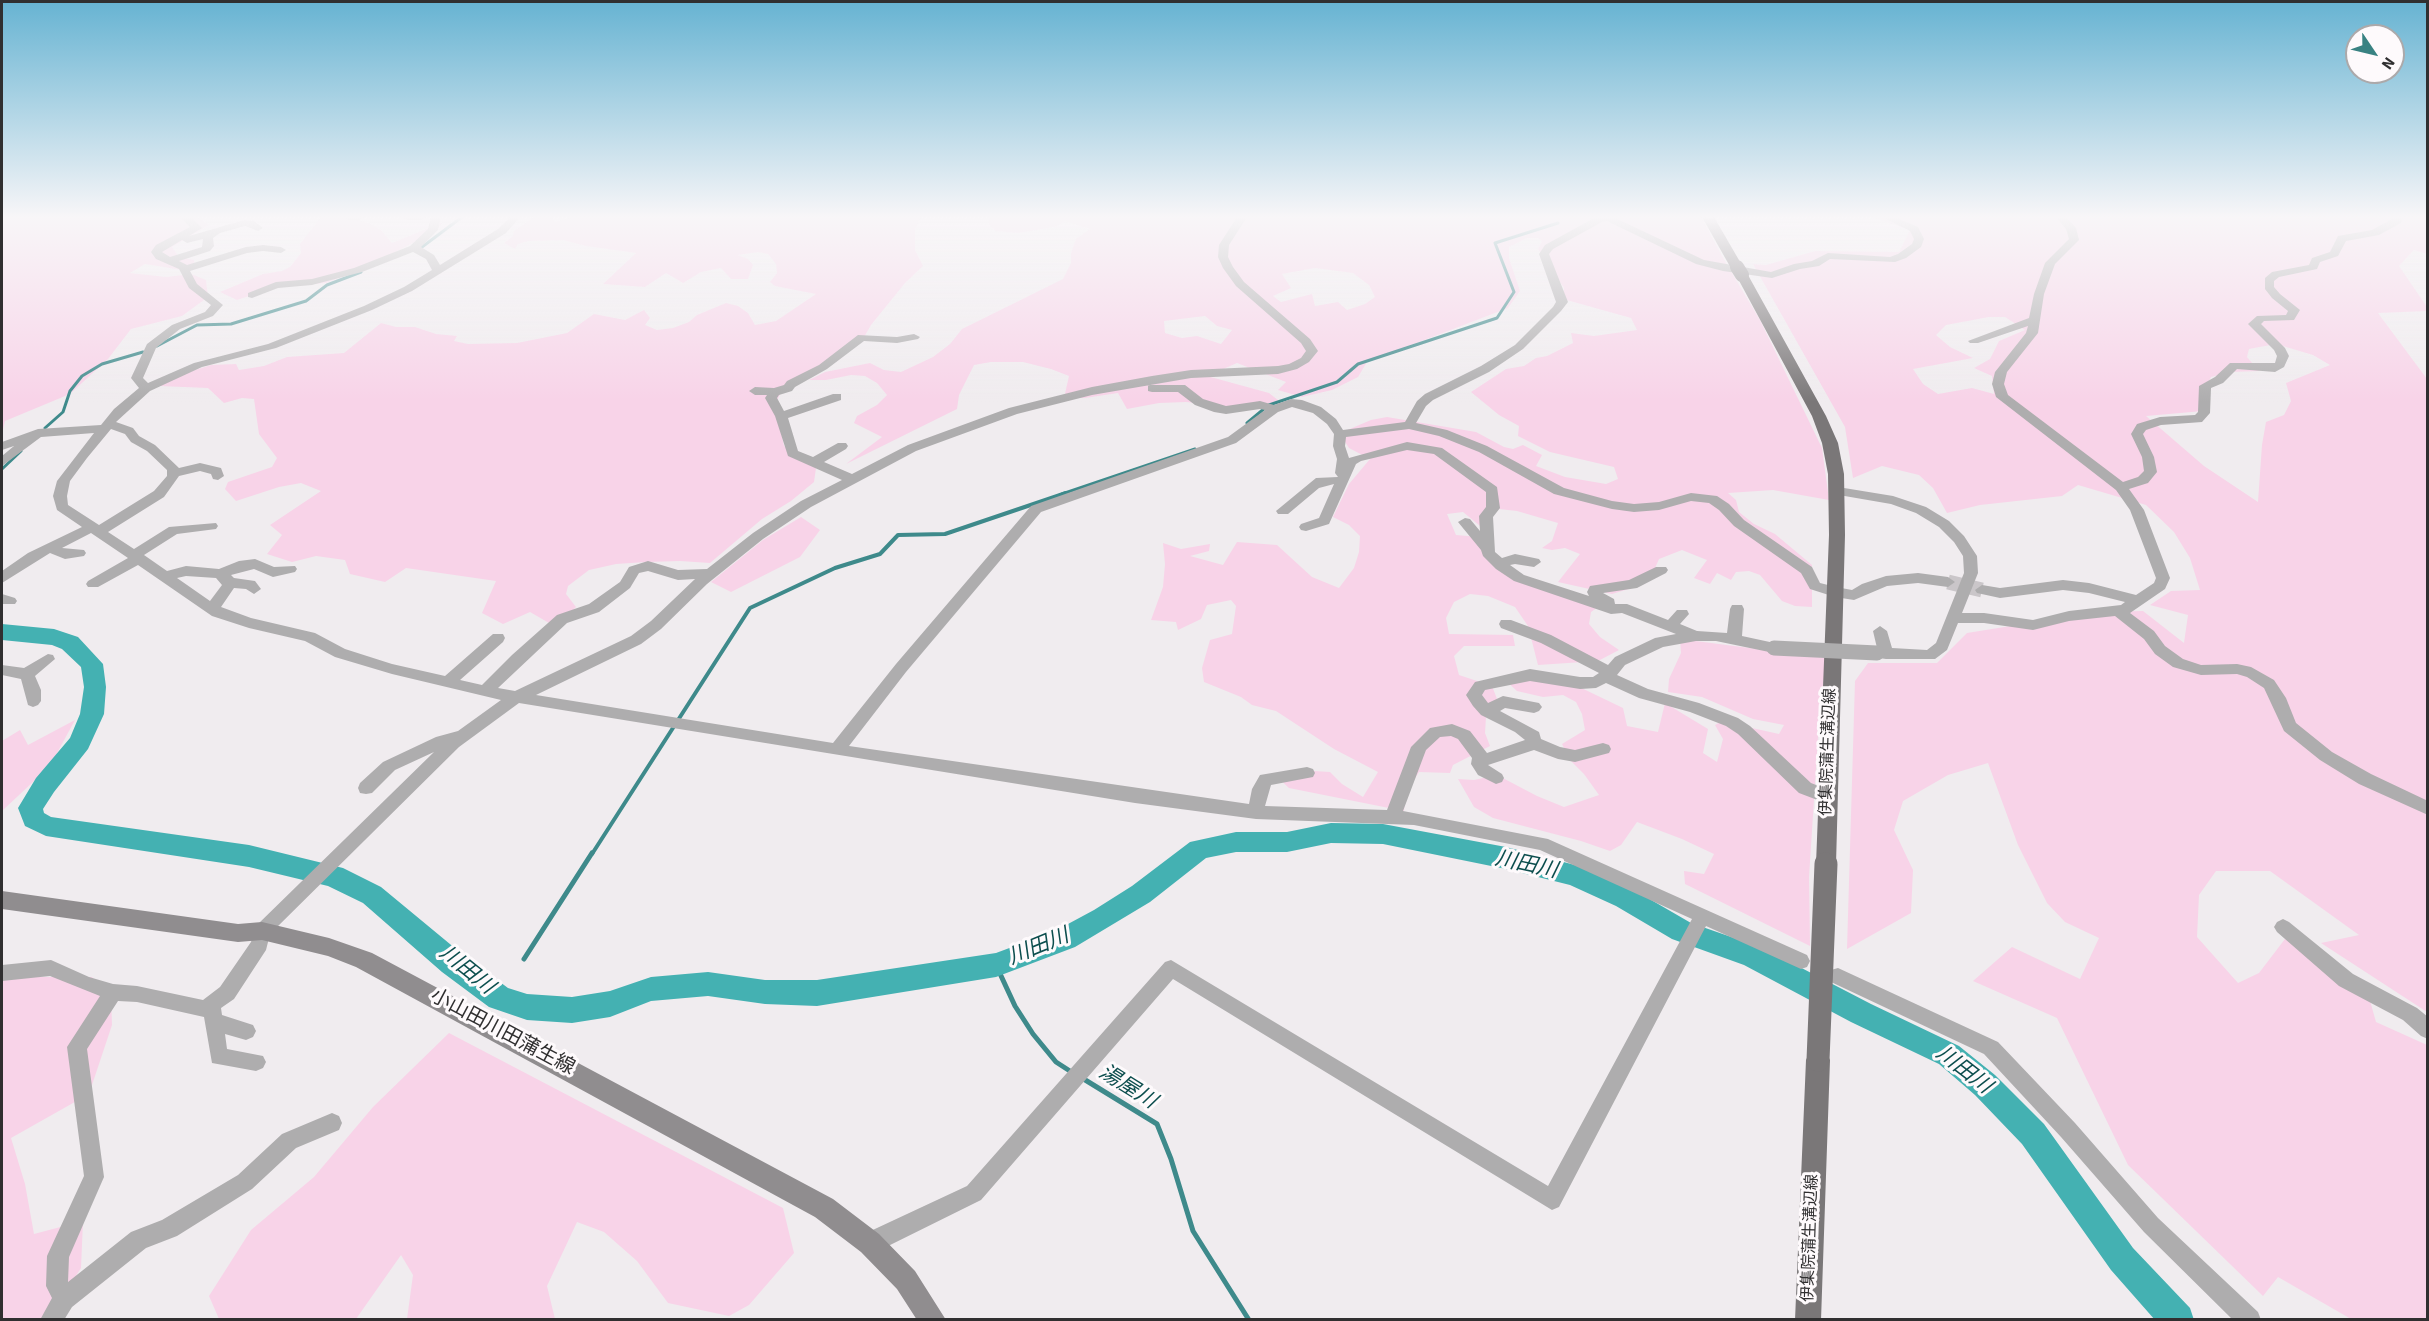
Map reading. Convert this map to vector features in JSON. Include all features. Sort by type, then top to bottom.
[{"type":"main road","name":"伊集院蒲生溝辺線","points":[[1743,279],[1826,432],[1833,456],[1838,491],[1808,1320]]},
{"type":"main road","name":"小山田川田蒲生線","points":[[2,900],[238,933],[262,931],[329,947],[381,968],[824,1208],[870,1243],[906,1280],[933,1320]]},
{"type":"street","points":[[146,388],[137,378],[151,346],[176,327],[209,314],[217,305],[193,286],[189,279]]},
{"type":"street","points":[[252,295],[276,285],[325,279]]},
{"type":"street","points":[[424,279],[368,308],[272,346],[198,365],[146,388],[131,399],[82,455],[64,481],[60,496],[62,507],[212,609],[249,623],[310,637],[340,653],[392,669],[517,697],[837,750],[1256,812],[1413,819],[1542,844],[1801,961]]},
{"type":"street","points":[[256,1062],[219,1057],[213,1011],[260,944],[262,931],[453,743],[517,697],[630,644],[656,625],[711,574],[758,536],[806,504],[912,448],[956,430],[1050,401],[1191,374],[1278,370],[1293,367],[1305,360],[1311,353],[1306,341],[1236,279]]},
{"type":"street","points":[[1409,425],[1421,404],[1429,397],[1485,369],[1519,347],[1557,309],[1562,302],[1553,279]]},
{"type":"street","points":[[1953,618],[1984,618],[2033,626],[2069,616],[2124,610],[2160,586],[2163,578],[2137,510],[2121,487],[2002,397],[1998,384],[2001,372],[2032,333],[2033,320],[2044,279]]},
{"type":"street","points":[[2121,487],[2143,480],[2151,472],[2148,457],[2137,434],[2141,427],[2160,421],[2198,419],[2204,413],[2205,386],[2219,380],[2234,365],[2275,368],[2280,365],[2283,356],[2279,348],[2254,324],[2260,318],[2290,318],[2294,310],[2276,296],[2269,287],[2269,279]]},
{"type":"street","points":[[1974,341],[2033,320]]},
{"type":"street","points":[[755,391],[775,392],[788,388],[791,384],[823,367],[862,337],[897,340],[914,337]]},
{"type":"street","points":[[1126,386],[1134,389],[1181,388],[1199,402],[1226,410],[1260,405],[1274,409]]},
{"type":"street","points":[[775,392],[771,398],[781,416],[792,453],[852,479]]},
{"type":"street","points":[[781,416],[837,397]]},
{"type":"street","points":[[837,750],[900,668],[1036,509],[1232,440],[1274,409],[1290,403],[1302,404],[1317,410],[1332,422],[1340,434],[1339,446],[1343,459],[1340,476],[1324,521],[1308,531]]},
{"type":"street","points":[[1340,434],[1409,425],[1443,433],[1483,449],[1559,491],[1612,505],[1634,508],[1659,506],[1691,497],[1712,499],[1724,507],[1739,523],[1808,570],[1815,586],[1835,592],[1854,595],[1867,587],[1886,581],[1918,578],[1948,582]]},
{"type":"street","points":[[2,462],[38,433],[107,426],[129,431],[135,440],[151,448],[173,469],[173,477],[159,494],[95,530],[50,548],[23,562],[2,578]]},
{"type":"street","points":[[4,443],[35,436]]},
{"type":"street","points":[[813,463],[842,446]]},
{"type":"street","points":[[1320,488],[1340,476],[1357,458],[1407,446],[1438,451],[1492,490],[1494,508],[1486,516],[1488,553],[1499,564],[1527,581],[1619,609],[1674,621]]},
{"type":"street","points":[[173,472],[200,467],[216,471],[218,476]]},
{"type":"street","points":[[1283,511],[1314,485],[1340,476]]},
{"type":"street","points":[[1392,818],[1419,747],[1436,732],[1452,730],[1464,735],[1480,757],[1487,759],[1532,744],[1533,736],[1486,711],[1474,694],[1480,686],[1530,675],[1550,680],[1596,682],[1620,661],[1660,642],[1696,636],[1716,636],[1774,648],[1930,655],[1942,646],[1971,573],[1970,556],[1959,539],[1944,524],[1921,510],[1893,500],[1838,491]]},
{"type":"street","points":[[1465,522],[1470,525],[1479,541],[1488,549]]},
{"type":"street","points":[[93,584],[137,557],[174,530],[210,526]]},
{"type":"street","points":[[50,548],[65,554],[79,553]]},
{"type":"street","points":[[1499,564],[1515,559],[1534,562]]},
{"type":"street","points":[[212,609],[225,578],[239,566],[255,564],[273,572],[290,569]]},
{"type":"street","points":[[486,691],[562,619],[594,608],[614,595],[626,585],[634,570],[648,567],[678,575],[711,574]]},
{"type":"street","points":[[1619,609],[1598,597],[1594,592],[1595,589],[1632,585],[1661,570]]},
{"type":"street","points":[[166,576],[186,571],[250,584],[255,589]]},
{"type":"street","points":[[1982,590],[2000,593],[2063,585],[2089,588],[2139,601]]},
{"type":"street","points":[[1647,603],[1643,609],[1674,621],[1696,636]]},
{"type":"street","points":[[1600,610],[1619,609]]},
{"type":"street","points":[[1734,640],[1737,609]]},
{"type":"street","points":[[2118,611],[2149,635],[2160,650],[2178,663],[2201,670],[2237,669],[2251,672],[2269,684],[2278,698],[2290,727],[2326,756],[2365,779],[2427,809]]},
{"type":"street","points":[[1506,624],[1546,639],[1644,694],[1695,707],[1732,722],[1744,730],[1805,788],[1828,797]]},
{"type":"street","points":[[1880,631],[1882,653]]},
{"type":"street","points":[[448,682],[498,638]]},
{"type":"street","points":[[2,670],[27,674],[48,659]]},
{"type":"street","points":[[27,674],[33,690],[33,701]]},
{"type":"street","points":[[1486,711],[1503,702],[1534,707]]},
{"type":"street","points":[[366,788],[389,766],[442,741],[465,735]]},
{"type":"street","points":[[1532,742],[1558,753],[1575,756],[1603,749]]},
{"type":"street","points":[[1480,757],[1479,764],[1484,771],[1496,778]]},
{"type":"street","points":[[1256,812],[1260,789],[1266,780],[1307,773]]},
{"type":"street","points":[[870,1243],[974,1193],[1171,968],[1552,1200],[1702,917]]},
{"type":"street","points":[[2283,927],[2346,980],[2410,1014],[2427,1030]]},
{"type":"street","points":[[2,973],[51,968],[86,984],[113,992],[137,994],[213,1011],[237,1030],[246,1031]]},
{"type":"street","points":[[1838,976],[1991,1048],[2068,1130],[2151,1225],[2250,1320]]},
{"type":"street","points":[[64,1299],[57,1286],[58,1256],[94,1177],[77,1047],[113,992]]},
{"type":"street","points":[[51,1320],[64,1299],[139,1240],[169,1228],[245,1182],[289,1141],[332,1123]]},
{"type":"shaded area","points":[[2,279],[206,280],[208,297],[182,316],[131,329],[108,359],[70,394],[5,421],[2,434]]},
{"type":"shaded area","points":[[252,279],[338,279],[326,283],[276,287],[237,300],[220,292]]},
{"type":"shaded area","points":[[609,279],[658,279],[645,287],[603,284]]},
{"type":"shaded area","points":[[676,279],[690,279],[683,283]]},
{"type":"shaded area","points":[[773,279],[910,279],[871,325],[863,339],[783,389],[775,404],[784,446],[797,455],[817,461],[814,482],[791,501],[762,519],[710,563],[646,562],[616,564],[589,570],[568,586],[566,594],[576,607],[556,627],[530,612],[503,624],[482,613],[496,581],[406,568],[385,582],[350,574],[345,560],[316,556],[292,562],[267,554],[282,535],[270,525],[321,491],[301,483],[279,487],[236,501],[225,489],[228,482],[272,467],[277,458],[259,434],[254,399],[242,398],[224,403],[208,388],[159,386],[211,365],[236,364],[239,370],[264,366],[287,357],[344,353],[381,323],[457,336],[454,341],[468,344],[517,343],[567,333],[594,314],[625,320],[644,310],[650,318],[645,325],[657,330],[673,328],[726,303],[738,306],[748,313],[755,325],[776,321],[816,294],[775,286],[770,282]]},
{"type":"shaded area","points":[[1063,279],[1285,279],[1291,288],[1273,296],[1281,302],[1312,294],[1315,306],[1338,302],[1347,310],[1365,304],[1375,297],[1369,285],[1361,279],[1516,279],[1520,291],[1508,308],[1367,362],[1358,377],[1332,390],[1302,397],[1278,390],[1286,382],[1237,363],[1207,376],[1269,393],[1283,404],[1236,412],[1217,405],[1186,402],[1159,403],[1127,409],[1118,393],[1085,398],[1064,398],[1069,376],[1051,369],[1023,362],[991,362],[974,365],[959,395],[957,409],[846,464],[882,437],[854,423],[857,416],[877,405],[887,395],[877,383],[865,376],[851,375],[826,380],[809,380],[825,372],[870,363],[884,370],[901,372],[933,357],[950,344],[962,329]],"holes":[[[1205,316],[1217,326],[1232,330],[1221,344],[1197,336],[1182,338],[1165,333],[1164,321]]]},
{"type":"shaded area","points":[[1558,279],[1735,279],[1760,320],[1822,448],[1829,500],[1773,490],[1728,493],[1736,500],[1739,512],[1754,524],[1775,534],[1812,565],[1812,607],[1795,606],[1782,601],[1760,575],[1749,571],[1736,572],[1731,580],[1717,573],[1710,584],[1694,578],[1707,560],[1682,550],[1659,559],[1651,577],[1632,588],[1612,594],[1558,582],[1580,554],[1565,548],[1552,550],[1542,548],[1552,541],[1558,523],[1517,511],[1499,509],[1489,512],[1485,530],[1463,512],[1447,514],[1456,535],[1479,537],[1483,546],[1539,588],[1601,605],[1591,612],[1589,624],[1600,637],[1619,650],[1598,661],[1538,665],[1528,626],[1515,607],[1488,596],[1470,594],[1454,602],[1446,618],[1449,634],[1513,635],[1515,646],[1464,646],[1454,656],[1459,675],[1492,686],[1499,704],[1486,717],[1485,733],[1490,746],[1453,765],[1450,773],[1419,772],[1406,792],[1404,811],[1289,788],[1275,775],[1298,770],[1330,772],[1342,784],[1363,797],[1378,772],[1334,749],[1276,711],[1252,705],[1241,697],[1204,682],[1202,668],[1210,640],[1232,634],[1236,606],[1231,600],[1207,605],[1201,619],[1178,630],[1176,622],[1151,620],[1163,587],[1165,564],[1163,543],[1181,549],[1210,544],[1209,551],[1190,556],[1223,565],[1237,542],[1277,545],[1312,577],[1339,588],[1354,568],[1359,552],[1360,536],[1349,525],[1333,517],[1349,484],[1370,459],[1349,448],[1342,437],[1345,431],[1371,420],[1387,417],[1476,432],[1504,447],[1513,449],[1523,445],[1542,455],[1536,466],[1565,477],[1606,484],[1618,479],[1614,467],[1550,452],[1518,436],[1519,426],[1499,415],[1471,392],[1506,369],[1524,366],[1536,358],[1547,356],[1573,343],[1571,333],[1594,336],[1637,330],[1631,318],[1563,299],[1564,288]]},
{"type":"shaded area","points":[[1761,279],[2408,279],[2427,307],[2427,311],[2378,313],[2427,379],[2427,1012],[2321,943],[2359,935],[2270,871],[2216,871],[2199,895],[2197,937],[2238,983],[2259,973],[2288,935],[2367,990],[2376,1022],[2427,1045],[2427,1319],[2351,1319],[2278,1277],[2263,1296],[2128,1165],[2057,1018],[1973,981],[2012,947],[2080,979],[2099,938],[2065,922],[2047,903],[2018,845],[1988,763],[1948,775],[1903,801],[1894,830],[1913,870],[1911,913],[1847,949],[1855,681],[1868,663],[1937,663],[1967,633],[2098,612],[2143,611],[2184,643],[2188,615],[2150,605],[2171,591],[2200,590],[2190,558],[2174,532],[2146,505],[2078,485],[2062,496],[1980,505],[1947,513],[1933,488],[1919,475],[1882,466],[1853,478],[1845,427]],"holes":[[[1989,317],[2005,317],[2025,330],[1999,341],[1990,359],[1974,368],[1992,376],[1994,394],[1972,388],[1938,394],[1923,384],[1913,369],[1973,358],[1950,347],[1936,335],[1946,325]],[[2276,344],[2313,355],[2330,365],[2286,383],[2291,401],[2284,415],[2266,422],[2258,502],[2204,466],[2146,416],[2203,411],[2205,390],[2211,377],[2231,372],[2259,371],[2247,357],[2249,349]]]},
{"type":"shaded area","points":[[801,517],[820,530],[800,557],[731,592],[711,582],[763,540]]},
{"type":"shaded area","points":[[1680,639],[1827,658],[1820,706],[1809,877],[1810,946],[1685,884],[1684,871],[1704,874],[1714,854],[1637,822],[1621,845],[1610,851],[1493,818],[1474,807],[1458,779],[1474,780],[1497,775],[1564,807],[1599,795],[1584,774],[1570,760],[1562,744],[1585,730],[1582,714],[1576,702],[1563,695],[1543,697],[1517,691],[1505,680],[1547,676],[1571,683],[1623,708],[1627,726],[1658,732],[1665,703],[1708,729],[1703,753],[1717,762],[1723,739],[1715,725],[1730,717],[1752,728],[1779,734],[1784,725],[1753,719],[1702,697],[1668,692],[1669,679],[1681,653]]},
{"type":"shaded area","points":[[75,720],[50,766],[2,811],[2,741],[20,730],[28,745]]},
{"type":"shaded area","points":[[2,977],[92,977],[111,997],[112,1025],[89,1094],[11,1138],[25,1184],[34,1234],[83,1221],[81,1268],[48,1319],[2,1320]]},
{"type":"shaded area","points":[[449,1033],[783,1208],[794,1253],[749,1305],[729,1316],[668,1303],[637,1261],[604,1232],[577,1222],[547,1286],[555,1319],[407,1319],[413,1275],[401,1255],[356,1319],[219,1319],[209,1296],[251,1230],[314,1177],[373,1107]]},
{"type":"waterway","points":[[157,346],[197,325],[231,324],[306,301],[327,285],[344,279]]},
{"type":"waterway","points":[[1269,405],[1337,382],[1358,364],[1497,318],[1514,292],[1509,279]]},
{"type":"waterway","points":[[45,428],[63,412],[70,391],[82,376],[102,364],[143,352]]},
{"type":"waterway","points":[[1247,423],[1265,408]]},
{"type":"waterway","points":[[1062,494],[1195,449]]},
{"type":"waterway","points":[[2,469],[21,451]]},
{"type":"waterway","points":[[592,854],[750,608],[835,568],[880,554],[898,535],[945,534],[1066,493]]},
{"type":"waterway","name":"川田川","points":[[2,632],[54,637],[70,643],[92,664],[95,687],[92,714],[80,743],[45,785],[30,808],[34,819],[46,826],[249,856],[334,876],[372,895],[452,963],[499,998],[527,1007],[572,1010],[610,1004],[651,989],[708,984],[765,992],[817,993],[996,965],[1065,939],[1103,918],[1141,894],[1199,849],[1236,842],[1287,842],[1331,833],[1383,834],[1506,858],[1575,876],[1625,898],[1682,931],[1753,956],[1861,1013],[1949,1055],[1985,1085],[2033,1134],[2122,1259],[2178,1320]]},
{"type":"waterway","points":[[524,959],[592,853]]},
{"type":"waterway","name":"湯屋川","points":[[996,965],[1015,1006],[1033,1034],[1056,1062],[1073,1073]]},
{"type":"waterway","name":"湯屋川","points":[[1082,1078],[1157,1124],[1171,1159],[1193,1231],[1249,1320]]},
{"type":"tunnel","points":[[1948,582],[1982,590]]}]
